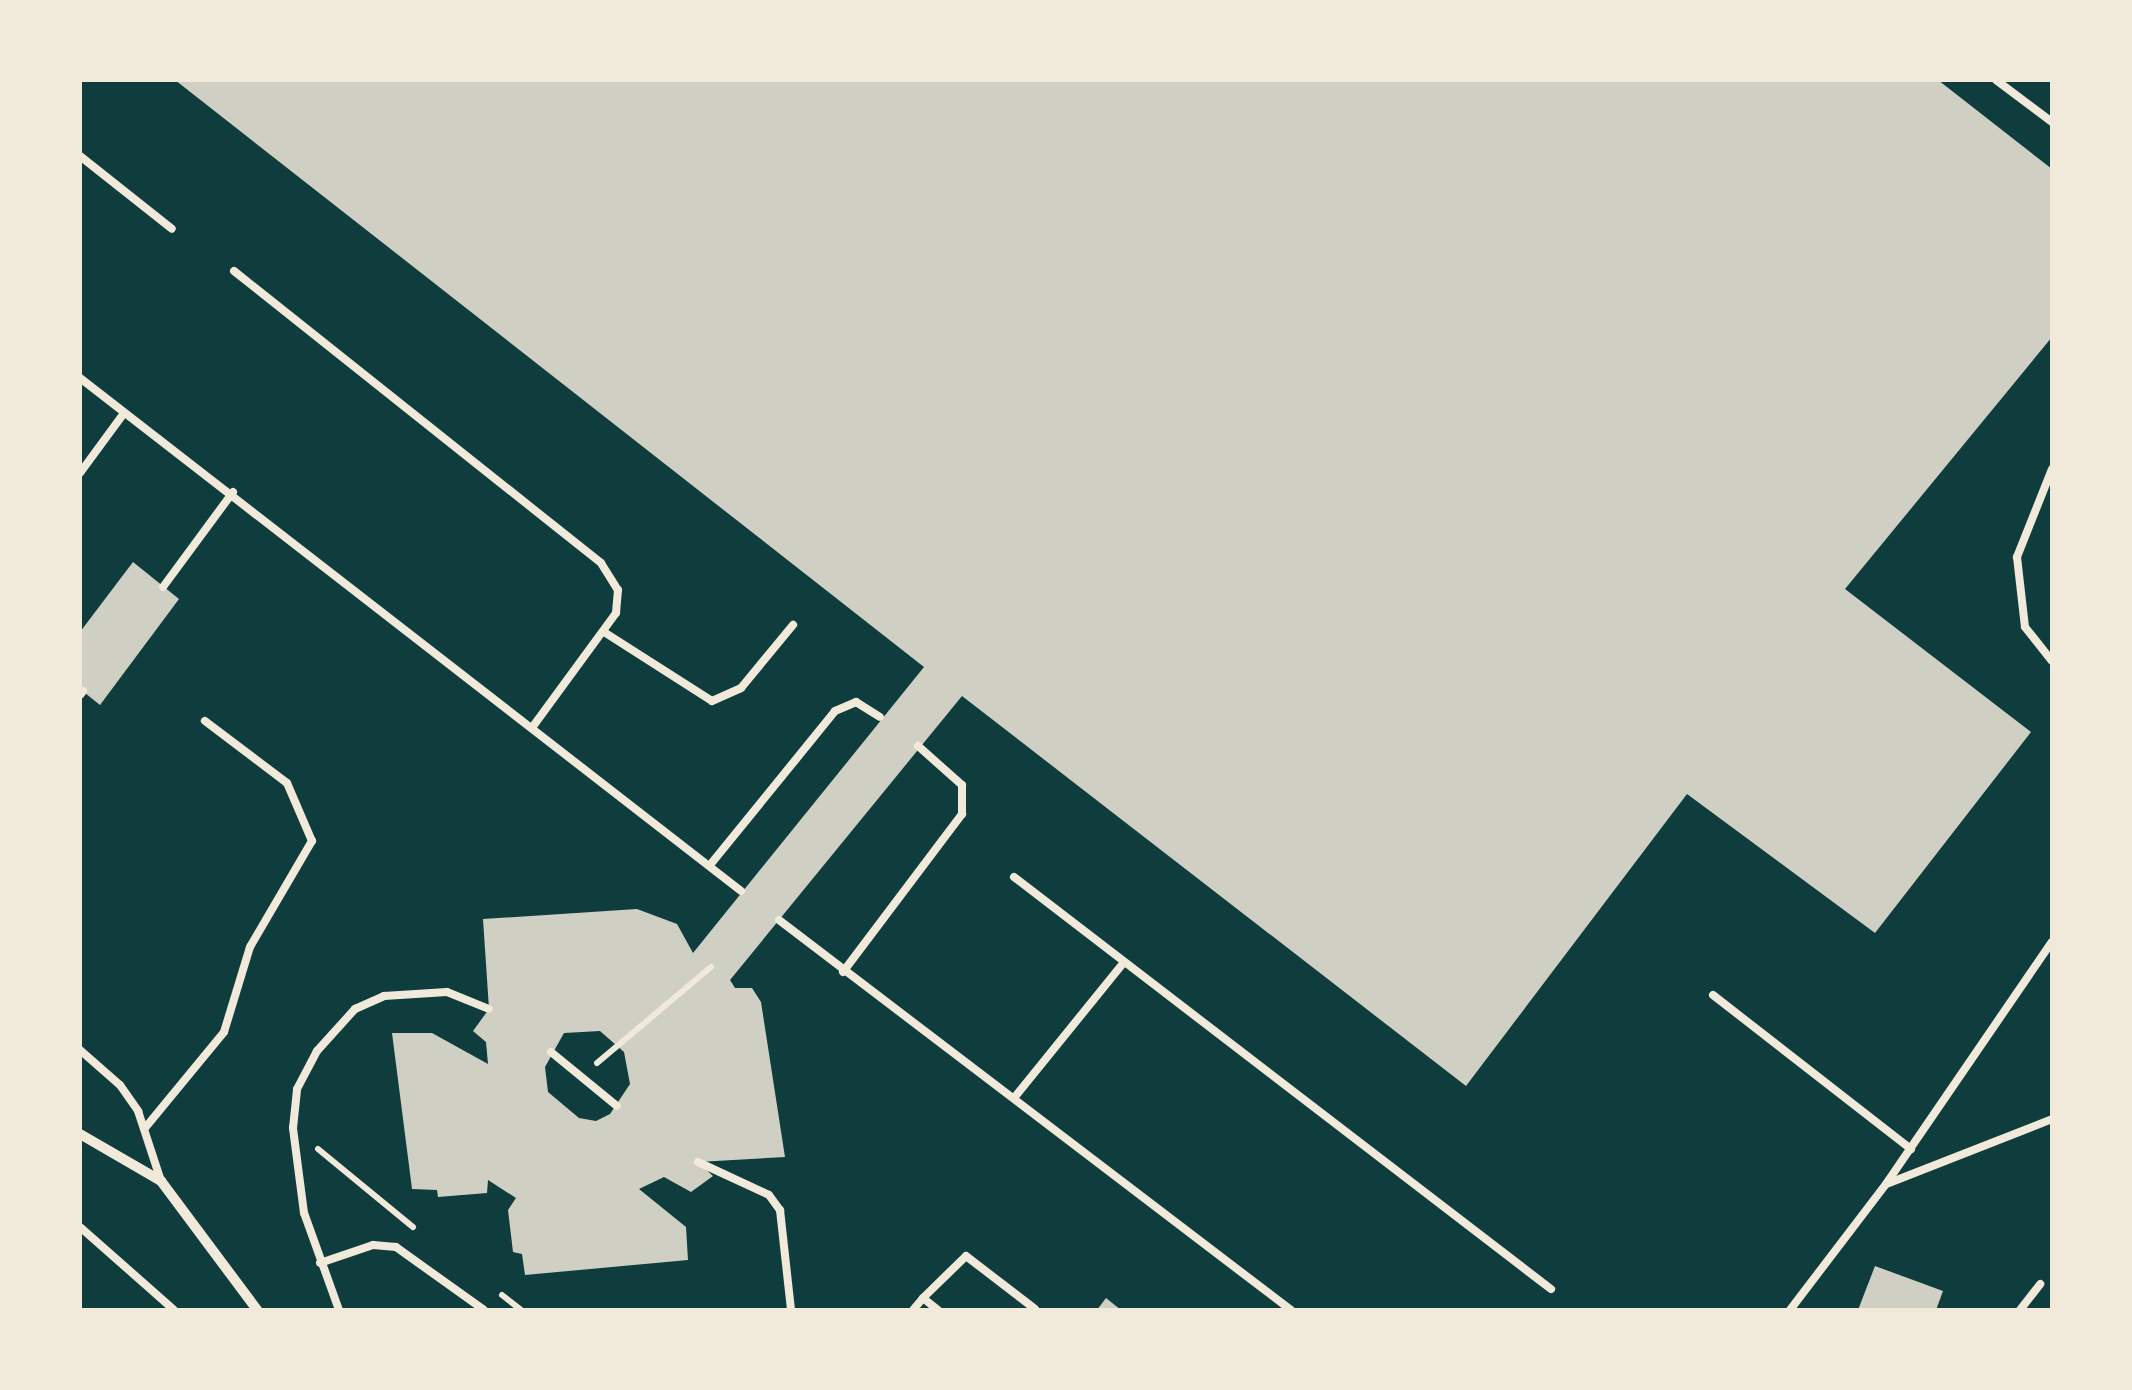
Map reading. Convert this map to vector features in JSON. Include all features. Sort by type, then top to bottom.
[{"type":"street","points":[[80,1134],[161,1181],[257,1310]]},
{"type":"lane","points":[[1996,80],[2052,122]]},
{"type":"lane","points":[[80,156],[172,228]]},
{"type":"lane","points":[[234,271],[601,563],[618,590],[604,632],[534,726]]},
{"type":"lane","points":[[80,378],[233,492],[742,891]]},
{"type":"lane","points":[[80,473],[124,413]]},
{"type":"lane","points":[[2052,470],[2018,557],[2025,626],[2052,660]]},
{"type":"lane","points":[[163,587],[233,492]]},
{"type":"lane","points":[[604,632],[712,702],[741,688],[793,625]]},
{"type":"lane","points":[[710,864],[835,711],[856,702],[880,717]]},
{"type":"lane","points":[[145,1128],[224,1032],[250,947],[312,840],[288,783],[205,721]]},
{"type":"lane","points":[[843,972],[962,814],[962,785],[918,746]]},
{"type":"lane","points":[[1014,877],[1550,1289]]},
{"type":"lane","points":[[779,920],[1292,1310]]},
{"type":"lane","points":[[1790,1310],[1911,1149],[2052,942]]},
{"type":"lane","points":[[1014,1098],[1124,962]]},
{"type":"lane","points":[[339,1310],[304,1213],[293,1128],[297,1089],[317,1051],[355,1009],[384,996],[446,992],[489,1009]]},
{"type":"lane","points":[[1712,995],[1911,1149]]},
{"type":"lane","points":[[80,1050],[120,1085],[145,1128],[161,1181]]},
{"type":"lane","points":[[552,1052],[617,1106]]},
{"type":"lane","points":[[1886,1184],[2052,1119]]},
{"type":"lane","points":[[698,1162],[769,1195],[780,1210],[791,1310]]},
{"type":"lane","points":[[80,1227],[174,1310]]},
{"type":"lane","points":[[320,1263],[372,1245],[396,1247],[484,1310]]},
{"type":"lane","points":[[913,1310],[966,1256],[1035,1309]]},
{"type":"lane","points":[[2020,1310],[2040,1284]]},
{"type":"lane","points":[[923,1298],[938,1310]]},
{"type":"path","points":[[608,1053],[711,967]]},
{"type":"path","points":[[293,1128],[427,1237]]},
{"type":"path","points":[[492,1288],[521,1310]]},
{"type":"building","points":[[175,80],[1938,80],[2052,169],[2052,337],[1845,589],[2031,732],[1875,933],[1687,794],[1466,1086],[962,696],[730,980],[735,988],[752,988],[761,1002],[785,1157],[698,1162],[713,1176],[691,1192],[664,1177],[639,1189],[686,1227],[688,1260],[525,1275],[522,1254],[513,1252],[508,1210],[516,1198],[488,1180],[487,1193],[438,1197],[437,1190],[412,1189],[392,1033],[432,1033],[488,1064],[486,1042],[473,1031],[489,1009],[483,919],[637,909],[677,924],[693,953],[924,667]],"holes":[[[600,1031],[624,1052],[630,1084],[610,1114],[596,1121],[579,1118],[548,1092],[545,1067],[564,1033]]]},
{"type":"building","points":[[133,562],[179,599],[100,705],[80,689],[80,632]]},
{"type":"building","points":[[1875,1266],[1943,1291],[1936,1310],[1858,1310]]},
{"type":"building","points":[[1106,1298],[1121,1310],[1097,1310]]}]
